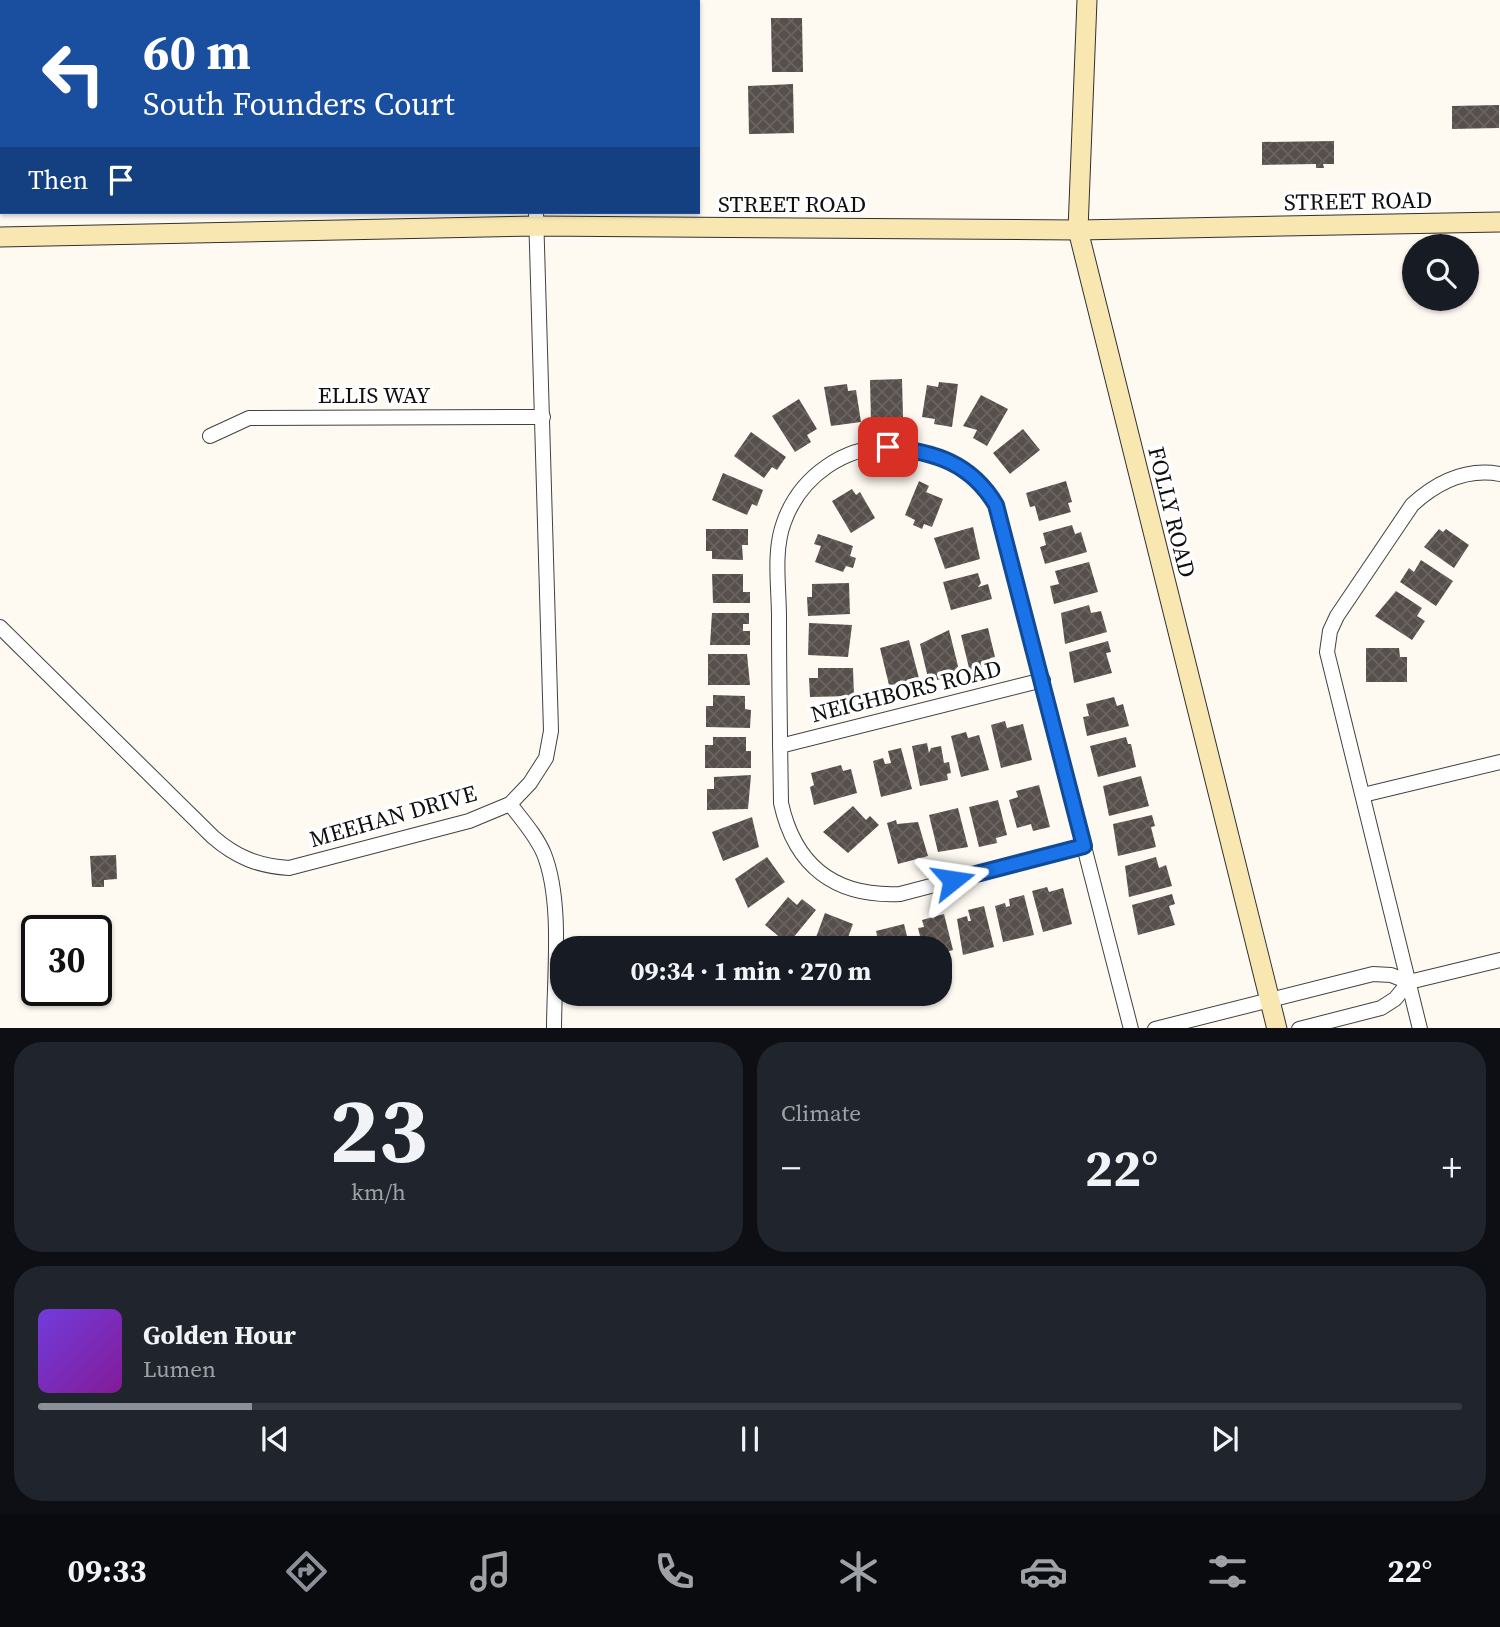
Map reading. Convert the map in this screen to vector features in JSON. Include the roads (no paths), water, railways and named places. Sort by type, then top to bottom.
[{"type":"main road","name":"FOLLY ROAD","points":[[1087,0],[1078,230],[1277,1028]]},
{"type":"main road","name":"STREET ROAD","points":[[0,237],[537,219],[1078,230],[1500,222]]},
{"type":"street","name":"MEEHAN DRIVE","points":[[0,627],[213,837],[240,858],[268,867],[289,868],[469,821],[510,804],[530,783],[546,758],[551,731],[537,219]]},
{"type":"street","name":"ELLIS WAY","points":[[210,436],[249,418],[543,417]]},
{"type":"street","points":[[1084,846],[900,894],[864,893],[843,887],[813,867],[791,838],[781,803],[778,547],[783,524],[793,503],[817,473],[830,464],[865,450],[888,447],[940,455],[967,471],[989,493],[1001,518],[1131,1028]]},
{"type":"street","points":[[1420,1028],[1327,652],[1330,631],[1418,499],[1455,478],[1479,473],[1500,474]]},
{"type":"street","name":"NEIGHBORS ROAD","points":[[780,746],[1043,680]]},
{"type":"street","points":[[1363,795],[1500,762]]},
{"type":"street","points":[[510,804],[536,838],[548,867],[553,890],[554,1028]]},
{"type":"street","points":[[1155,1028],[1373,974],[1391,975],[1409,982],[1500,960]]},
{"type":"street","points":[[1299,1028],[1381,1008],[1395,999],[1409,982]]}]
